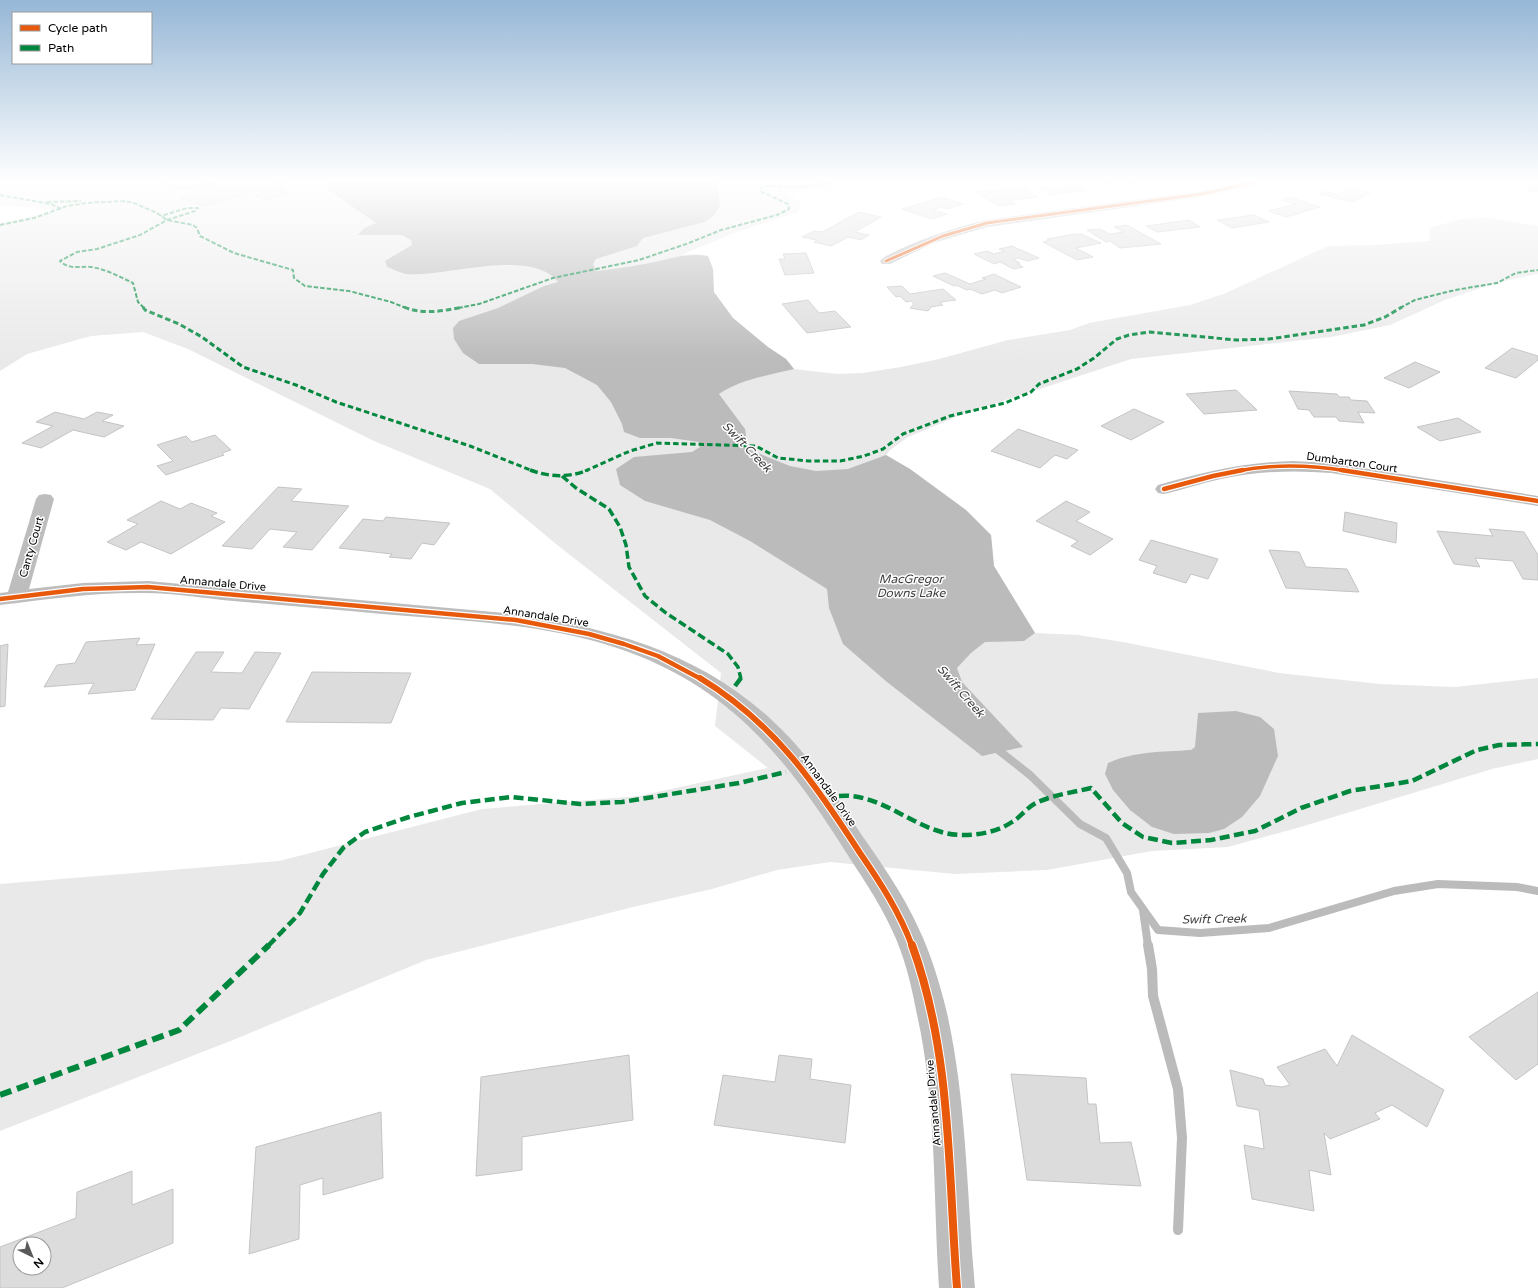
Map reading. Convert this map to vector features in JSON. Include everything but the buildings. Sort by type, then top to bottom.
[{"type":"street","points":[[886,261],[924,242]]},
{"type":"street","name":"Dumbarton Court","points":[[1164,489],[1230,472],[1286,465],[1332,468],[1538,501]]},
{"type":"street","name":"Canty Court","points":[[8,597],[45,499]]},
{"type":"street","name":"Annandale Drive","points":[[8,597],[114,587],[169,588],[516,620],[553,625],[592,633],[637,647],[684,668],[732,699],[760,722],[795,759],[840,821],[872,869],[906,930],[921,969],[937,1042],[944,1099],[957,1288]]},
{"type":"shaded area","points":[[0,242],[712,242],[681,255],[696,254],[708,256],[713,269],[714,292],[733,318],[768,347],[786,359],[794,369],[837,374],[863,373],[901,367],[939,359],[1008,340],[1070,330],[1089,323],[1190,305],[1226,293],[1328,246],[1415,242],[1538,242],[1538,274],[1499,282],[1445,300],[1390,325],[1331,337],[1131,359],[963,414],[908,437],[890,450],[886,455],[910,469],[966,510],[991,535],[994,566],[1035,633],[1078,635],[1123,642],[1279,673],[1380,684],[1455,687],[1538,678],[1538,759],[1492,769],[1304,826],[1228,847],[1152,851],[1047,870],[955,874],[830,862],[777,870],[712,889],[633,907],[426,960],[233,1040],[0,1131],[0,884],[279,861],[482,809],[639,796],[768,768],[715,726],[721,673],[556,544],[490,489],[374,441],[188,349],[143,332],[91,336],[27,354],[0,371]]},
{"type":"water","name":"MacGregor Downs Lake","points":[[411,242],[640,242],[637,246],[596,259],[593,264],[596,271],[687,256],[708,256],[713,269],[714,292],[733,318],[768,347],[786,359],[794,369],[746,381],[719,394],[745,429],[748,449],[790,466],[816,471],[848,469],[886,455],[910,469],[966,510],[991,535],[994,566],[1035,633],[1024,641],[985,642],[971,653],[957,668],[962,682],[1023,747],[982,756],[887,682],[843,644],[829,608],[827,589],[750,541],[710,520],[645,501],[620,485],[616,469],[634,457],[692,452],[700,447],[699,442],[671,438],[640,438],[624,432],[622,424],[611,402],[597,385],[565,368],[532,364],[479,364],[463,353],[454,339],[453,328],[459,321],[498,308],[544,286],[558,282],[546,272],[529,266],[509,265],[487,266],[423,274],[407,274],[387,267],[385,261],[412,245]]},
{"type":"water","points":[[1236,711],[1260,717],[1274,729],[1278,756],[1260,796],[1242,817],[1224,829],[1209,833],[1174,834],[1152,827],[1130,810],[1113,790],[1105,774],[1108,763],[1138,754],[1191,750],[1195,747],[1198,713]]},
{"type":"waterway","name":"Swift Creek","points":[[992,745],[1030,775],[1080,824],[1106,838],[1127,873],[1131,892],[1158,930],[1200,933],[1269,928],[1394,891],[1438,884],[1517,887],[1538,891]]},
{"type":"waterway","points":[[1143,910],[1148,946]]},
{"type":"waterway","points":[[1148,945],[1152,969],[1153,996],[1178,1089],[1182,1138],[1178,1230]]},
{"type":"marked path","points":[[118,242],[97,249],[77,252],[60,261],[66,266],[70,267],[91,267],[102,270],[133,283],[138,302],[145,310],[179,324],[202,337],[243,367],[296,385],[336,402],[470,446],[544,475],[562,476],[582,472],[630,451],[657,443],[756,446],[778,458],[809,461],[840,461],[864,456],[883,449],[903,434],[920,427],[950,416],[1005,403],[1031,392],[1039,384],[1077,369],[1094,358],[1117,339],[1129,335],[1150,332],[1237,340],[1269,339],[1364,325],[1385,317],[1415,300],[1455,290],[1497,283],[1516,273],[1538,270]]},
{"type":"marked path","points":[[212,242],[234,253],[293,270],[294,278],[305,286],[349,291],[391,302],[412,311],[441,312],[479,304],[553,278],[639,260],[691,242]]},
{"type":"marked path","points":[[562,476],[576,488],[609,509],[620,527],[626,545],[629,567],[645,596],[666,613],[728,654],[738,667],[741,679],[735,686]]},
{"type":"marked path","points":[[839,796],[851,795],[869,799],[936,830],[961,835],[987,833],[1011,823],[1037,802],[1091,788],[1122,823],[1143,837],[1172,843],[1211,840],[1255,831],[1301,808],[1350,791],[1412,781],[1477,750],[1499,745],[1538,744]]},
{"type":"marked path","points":[[0,1095],[179,1030],[254,960],[300,913],[323,874],[344,847],[365,832],[409,817],[462,803],[512,797],[580,804],[622,802],[739,783],[786,772]]},
{"type":"cycle path","points":[[886,261],[926,242]]},
{"type":"cycle path","points":[[1164,489],[1242,470],[1280,466],[1306,466],[1331,468],[1538,501]]},
{"type":"cycle path","points":[[0,599],[83,589],[148,587],[516,620],[553,626],[624,644],[658,656],[690,671],[720,690],[750,713],[778,740],[808,776],[835,814],[887,896],[902,921],[911,942],[932,1013],[943,1081],[949,1150],[957,1288]]}]
